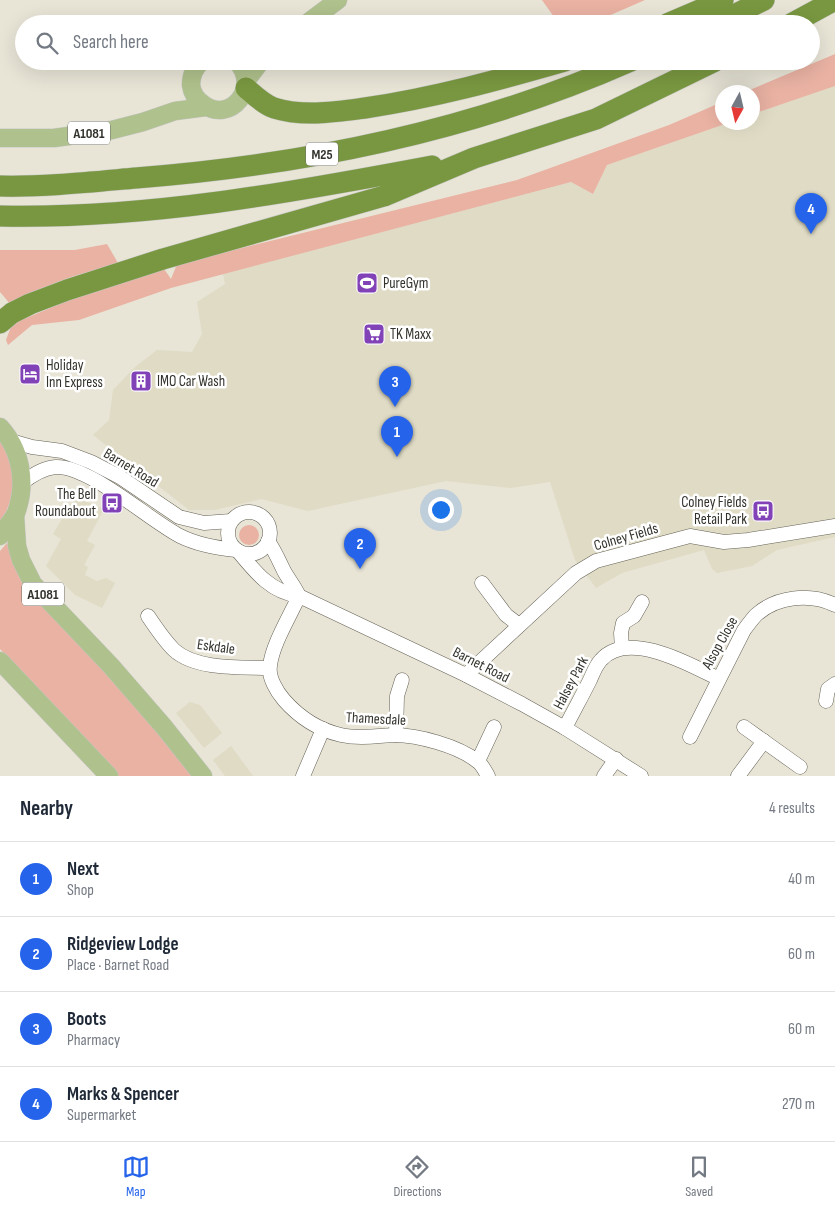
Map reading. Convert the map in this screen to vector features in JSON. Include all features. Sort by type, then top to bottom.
[{"type":"highway","points":[[688,15],[723,0]]},
{"type":"highway","points":[[734,15],[764,0]]},
{"type":"highway","points":[[808,15],[835,0]]},
{"type":"highway","points":[[246,84],[258,99],[272,107],[311,113],[334,112],[390,104],[470,88],[533,70]]},
{"type":"highway","name":"M25","points":[[0,186],[74,184],[203,173],[296,159],[377,143],[500,111],[610,70]]},
{"type":"highway","name":"M25","points":[[0,323],[12,313],[30,304],[67,290],[163,259],[384,196],[474,158],[596,119],[697,70]]},
{"type":"highway","name":"M25","points":[[0,216],[113,213],[218,203],[285,194],[474,158]]},
{"type":"main road","points":[[318,15],[338,0]]},
{"type":"main road","points":[[194,70],[192,85],[194,94],[199,102],[214,110],[231,107],[238,103],[243,96],[246,84],[255,70]]},
{"type":"main road","points":[[242,70],[246,84]]},
{"type":"main road","points":[[175,111],[192,85]]},
{"type":"main road","name":"A1081","points":[[0,138],[54,138],[102,132],[143,122],[175,111],[206,107]]},
{"type":"main road","points":[[0,427],[11,441],[17,454],[22,483],[15,514],[0,536]]},
{"type":"main road","name":"A1081","points":[[15,514],[17,546],[24,567],[33,584],[111,666],[164,727],[203,776]]},
{"type":"main road","points":[[0,662],[109,776]]},
{"type":"street","name":"Barnet Road","points":[[11,441],[32,447],[62,451],[91,462],[120,477],[179,517],[204,524],[231,521]]},
{"type":"street","name":"Barnet Road","points":[[22,483],[31,476],[47,469],[66,468],[94,480],[181,536],[214,548],[237,550],[258,574],[285,594],[299,596],[466,675],[565,728],[641,776]]},
{"type":"street","points":[[246,512],[258,514],[268,524],[270,530],[268,541],[264,547],[252,554],[245,554],[237,550],[232,545],[228,534],[231,521],[246,512]]},
{"type":"street","name":"Colney Fields","points":[[466,675],[576,573],[596,561],[690,536],[724,542],[757,539],[835,526]]},
{"type":"street","points":[[268,541],[277,553],[299,596],[272,654],[269,668]]},
{"type":"street","points":[[482,583],[506,615],[519,626]]},
{"type":"street","name":"Alsop Close","points":[[690,737],[744,630],[755,616],[763,609],[777,602],[801,598],[824,600],[835,605]]},
{"type":"street","points":[[642,602],[634,616],[623,623],[621,633],[622,648],[634,648],[679,659],[719,679]]},
{"type":"street","name":"Eskdale","points":[[148,616],[175,651],[187,658],[213,665],[269,668]]},
{"type":"street","name":"Halsey Park","points":[[565,728],[600,661],[606,655],[622,648]]},
{"type":"street","name":"Thamesdale","points":[[269,668],[274,684],[292,709],[322,729],[356,737],[396,735],[423,739],[444,745],[478,761]]},
{"type":"street","points":[[396,735],[396,696],[402,680]]},
{"type":"street","points":[[826,701],[828,689],[835,684]]},
{"type":"street","points":[[488,776],[478,761],[494,727]]},
{"type":"street","points":[[744,727],[800,767]]},
{"type":"street","points":[[303,776],[322,729]]},
{"type":"street","points":[[738,776],[764,741]]},
{"type":"street","points":[[604,776],[616,759]]},
{"type":"shaded area","points":[[542,0],[645,0],[611,15],[553,15]]},
{"type":"shaded area","points":[[835,54],[835,86],[760,112],[760,86],[797,70],[820,70],[820,60]]},
{"type":"shaded area","points":[[835,86],[835,537],[777,550],[752,566],[717,573],[712,569],[704,550],[622,573],[596,588],[575,560],[550,482],[511,488],[446,481],[308,511],[261,499],[215,510],[189,510],[93,435],[109,420],[113,390],[135,367],[157,350],[192,352],[202,334],[197,302],[225,284],[223,274],[571,182],[593,194],[607,165],[715,128],[715,130],[760,130],[760,112]]},
{"type":"shaded area","points":[[715,105],[715,128],[607,165],[593,194],[571,182],[171,288],[79,320],[32,325],[8,345],[6,340],[12,324],[67,301],[162,266],[171,279],[177,264],[517,180],[669,125]]},
{"type":"shaded area","points":[[107,244],[118,263],[71,277],[34,291],[11,305],[0,292],[0,250],[75,250]]},
{"type":"shaded area","points":[[0,441],[10,459],[13,481],[10,502],[0,521]]},
{"type":"shaded area","points":[[75,497],[104,509],[87,541],[95,545],[84,565],[88,567],[85,575],[97,581],[106,578],[115,583],[102,608],[75,595],[46,566],[61,539],[53,534]]},
{"type":"shaded area","points":[[249,525],[256,528],[259,535],[256,542],[249,545],[242,542],[239,535],[242,528]]},
{"type":"shaded area","points":[[7,543],[22,582],[134,702],[194,776],[118,776],[0,649],[0,551]]},
{"type":"shaded area","points":[[190,702],[200,705],[222,733],[204,748],[176,713]]},
{"type":"shaded area","points":[[231,746],[253,776],[225,776],[213,760]]},
{"type":"place","name":"Marks & Spencer","points":[[811,234]]},
{"type":"place","name":"PureGym","points":[[367,283]]},
{"type":"place","name":"TK Maxx","points":[[374,334]]},
{"type":"place","name":"Holiday Inn Express","points":[[30,374]]},
{"type":"place","name":"IMO Car Wash","points":[[141,381]]},
{"type":"place","name":"Boots","points":[[395,407]]},
{"type":"place","name":"Next","points":[[397,457]]},
{"type":"place","name":"The Bell Roundabout","points":[[112,503]]},
{"type":"place","name":"Colney Fields Retail Park","points":[[763,511]]},
{"type":"place","name":"Ridgeview Lodge","points":[[360,569]]}]
